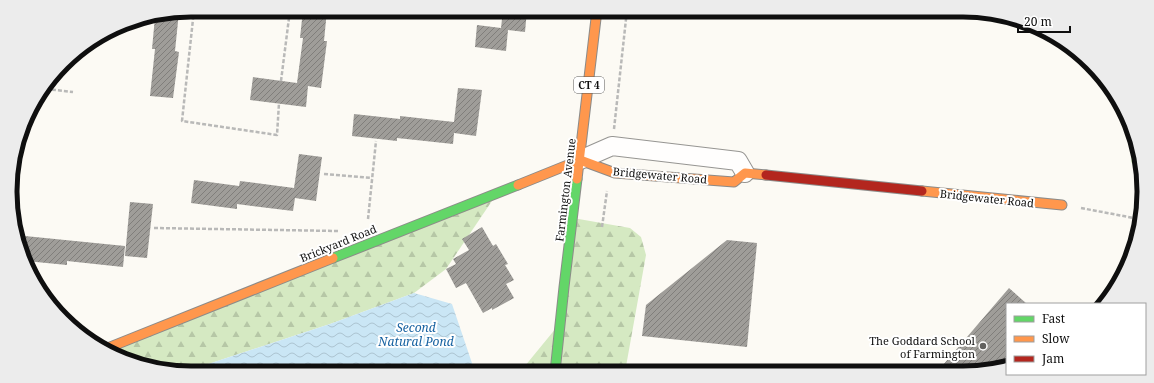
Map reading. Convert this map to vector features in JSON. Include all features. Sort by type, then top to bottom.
[{"type":"street","name":"Farmington Avenue","points":[[556,366],[595,17]]},
{"type":"street","name":"Bridgewater Road","points":[[580,160],[612,146],[738,161],[745,173]]},
{"type":"street","name":"Bridgewater Road","points":[[580,160],[615,173],[734,182],[745,173],[1062,205]]},
{"type":"street","name":"Brickyard Road","points":[[111,347],[580,160]]},
{"type":"path","points":[[193,17],[182,121],[278,134],[279,103]]},
{"type":"path","points":[[281,81],[289,17]]},
{"type":"path","points":[[614,131],[626,17]]},
{"type":"path","points":[[50,89],[73,92]]},
{"type":"path","points":[[368,219],[376,140]]},
{"type":"path","points":[[324,174],[372,178]]},
{"type":"path","points":[[602,227],[608,186]]},
{"type":"path","points":[[1062,205],[1135,218]]},
{"type":"path","points":[[154,228],[338,231]]},
{"type":"green space","points":[[1132,148],[1136,168],[1131,162]]},
{"type":"green space","points":[[498,192],[446,269],[414,293],[330,324],[202,366],[180,366],[157,363],[135,357],[111,347]]},
{"type":"green space","points":[[573,218],[630,228],[641,237],[646,255],[626,366],[525,366],[561,322]]},
{"type":"water","name":"Second Natural Pond","points":[[414,293],[452,304],[473,366],[202,366],[330,324]]},
{"type":"building","points":[[178,17],[175,51],[179,52],[173,98],[150,96],[155,49],[152,49],[155,21]]},
{"type":"building","points":[[302,17],[326,17],[324,41],[327,41],[321,88],[308,86],[306,107],[250,100],[253,77],[297,83],[303,38],[300,38]]},
{"type":"building","points":[[502,17],[526,17],[525,32],[508,30],[506,51],[475,47],[477,25],[501,28]]},
{"type":"building","points":[[458,88],[482,90],[476,136],[454,133],[453,144],[397,138],[397,141],[352,136],[354,114],[400,119],[400,116],[454,122]]},
{"type":"building","points":[[299,154],[322,157],[316,201],[295,198],[293,211],[237,204],[237,209],[191,203],[194,180],[239,186],[240,181],[294,188]]},
{"type":"building","points":[[130,202],[153,204],[147,258],[125,256]]},
{"type":"building","points":[[482,227],[493,246],[496,244],[508,264],[505,265],[514,280],[506,284],[514,298],[492,310],[492,308],[483,313],[466,283],[456,288],[446,269],[456,264],[453,259],[469,250],[462,239]]},
{"type":"building","points":[[25,236],[125,246],[123,267],[67,261],[67,265],[32,262],[24,242]]},
{"type":"building","points":[[727,240],[757,243],[747,347],[642,336],[646,305]]},
{"type":"building","name":"The Goddard School of Farmington","points":[[1009,288],[1026,303],[1006,303],[1006,361],[974,366],[942,366]]},
{"type":"traffic: fast","points":[[556,366],[577,179]]},
{"type":"traffic: fast","points":[[333,258],[518,185]]},
{"type":"traffic: slow","points":[[577,179],[596,17]]},
{"type":"traffic: slow","points":[[518,185],[580,160],[615,173],[734,182],[745,173],[766,175]]},
{"type":"traffic: slow","points":[[922,191],[1062,205]]},
{"type":"traffic: slow","points":[[111,347],[333,258]]},
{"type":"traffic: jam","points":[[766,175],[922,191]]},
{"type":"place","name":"The Goddard School of Farmington","points":[[983,346]]}]
